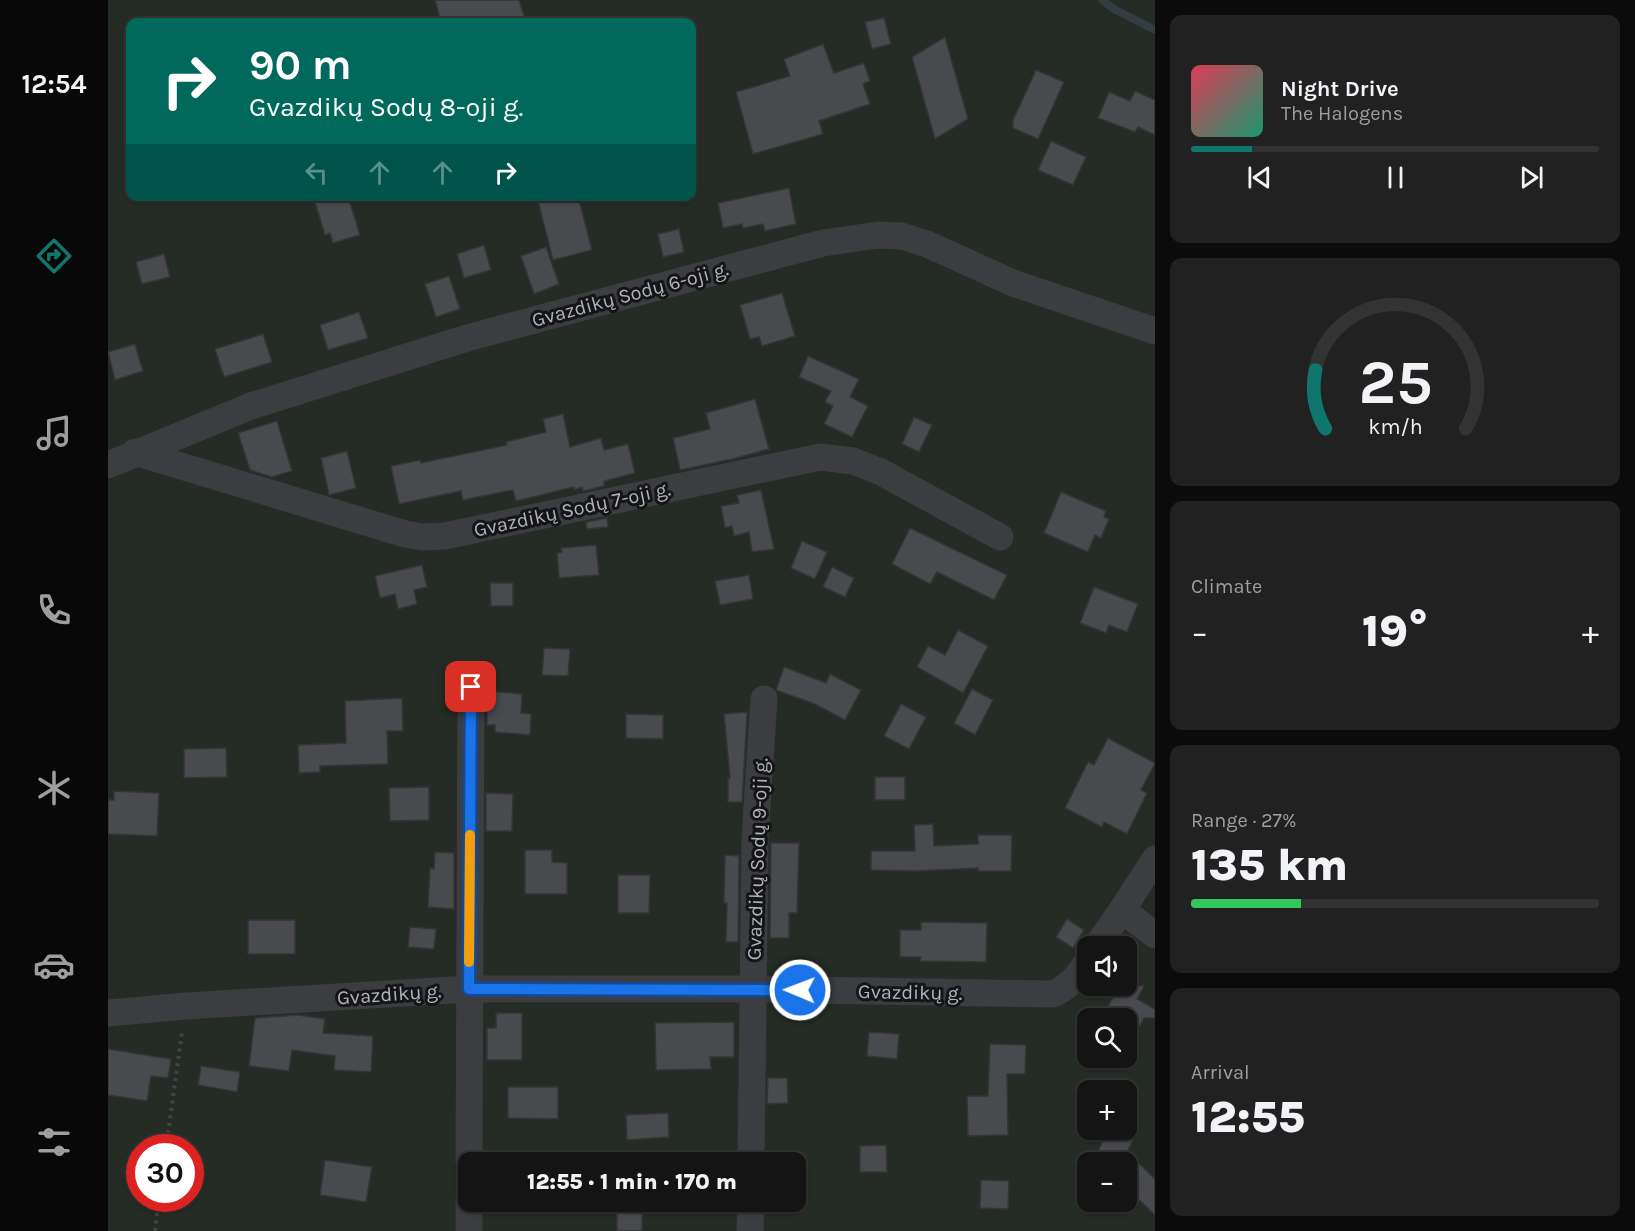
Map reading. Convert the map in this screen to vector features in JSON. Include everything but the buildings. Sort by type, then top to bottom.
[{"type":"street","name":"Gvazdikų Sodų 6-oji g.","points":[[108,465],[251,406],[467,338],[823,243],[878,235],[902,236],[927,244],[1013,283],[1155,331]]},
{"type":"street","name":"Gvazdikų Sodų 7-oji g.","points":[[135,452],[405,534],[423,537],[445,536],[820,457],[853,461],[881,472],[1000,537]]},
{"type":"street","points":[[469,1152],[471,687]]},
{"type":"street","name":"Gvazdikų Sodų 9-oji g.","points":[[751,1152],[755,837],[764,699]]},
{"type":"street","points":[[1104,936],[1155,859]]},
{"type":"street","points":[[1122,910],[1155,935]]},
{"type":"street","name":"Gvazdikų g.","points":[[108,1013],[186,1006],[469,989],[754,989],[1053,994],[1063,990],[1077,978]]},
{"type":"street","points":[[469,1212],[469,1231]]},
{"type":"street","points":[[750,1231],[751,1212]]},
{"type":"path","points":[[168,1134],[186,1006]]},
{"type":"path","points":[[155,1231],[157,1212]]},
{"type":"shaded area","points":[[108,0],[1155,0],[1155,1231],[108,1231]]},
{"type":"waterway","points":[[1102,0],[1114,9],[1155,30]]},
{"type":"slow traffic","points":[[469,962],[470,835]]},
{"type":"route","points":[[471,687],[469,989],[800,990]]}]
